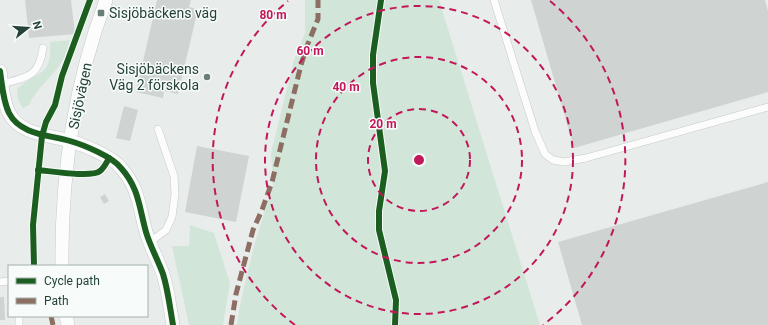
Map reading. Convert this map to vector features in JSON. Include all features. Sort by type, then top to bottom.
[{"type":"street","name":"Sisjövägen","points":[[62,265],[63,197],[65,172],[74,113],[92,44],[106,0]]},
{"type":"street","points":[[1,78],[6,106],[5,118],[16,122],[42,136],[70,141],[109,158],[120,166],[129,178],[138,194],[146,233],[164,277],[174,325]]},
{"type":"lane","points":[[494,0],[535,131],[545,154],[553,160],[564,162],[586,158],[768,107]]},
{"type":"lane","points":[[1,78],[20,79],[34,72],[39,67],[42,59],[43,48]]},
{"type":"lane","points":[[150,242],[166,230],[172,217],[176,194],[174,176],[158,129]]},
{"type":"green space","points":[[305,0],[439,0],[540,325],[237,325],[240,305],[255,242],[273,186],[271,153],[294,60],[305,33]]},
{"type":"green space","points":[[70,40],[59,66],[35,94],[29,105],[23,108],[18,98],[18,88],[47,67],[50,53],[50,42]]},
{"type":"green space","points":[[190,225],[214,233],[230,283],[223,325],[189,325],[172,246],[189,246]]},
{"type":"building","points":[[25,0],[71,0],[75,34],[29,38]]},
{"type":"building","points":[[157,0],[191,0],[189,7],[198,9],[178,94],[164,91],[163,98],[136,92]]},
{"type":"building","points":[[531,0],[765,0],[768,11],[768,92],[574,148]]},
{"type":"building","points":[[127,8],[132,9],[130,18],[125,16]]},
{"type":"building","points":[[124,106],[138,110],[130,141],[116,138]]},
{"type":"building","points":[[197,146],[249,156],[236,222],[185,212]]},
{"type":"building","points":[[768,182],[768,325],[582,325],[558,242]]},
{"type":"building","points":[[105,194],[109,201],[104,204],[100,197]]},
{"type":"building","points":[[0,297],[4,297],[5,320],[0,320]]},
{"type":"marked path","points":[[231,325],[236,294],[253,230],[272,182],[301,65],[318,19],[318,0]]},
{"type":"marked path","points":[[51,317],[53,325]]},
{"type":"cycle path","points":[[34,265],[33,225],[42,136],[46,122],[55,105],[62,76],[90,0]]},
{"type":"cycle path","points":[[381,0],[373,55],[373,83],[385,171],[379,211],[379,230],[396,300],[395,325]]},
{"type":"cycle path","points":[[0,71],[5,103],[9,113],[20,126],[36,133],[83,145],[112,160],[127,175],[138,198],[148,237],[163,274],[168,293],[173,325]]},
{"type":"cycle path","points":[[38,170],[80,174],[96,173],[103,168],[109,158]]},
{"type":"place","name":"Sisjöbäckens väg","points":[[101,13]]},
{"type":"place","name":"Sisjöbäckens Väg 2 förskola","points":[[207,77]]}]
